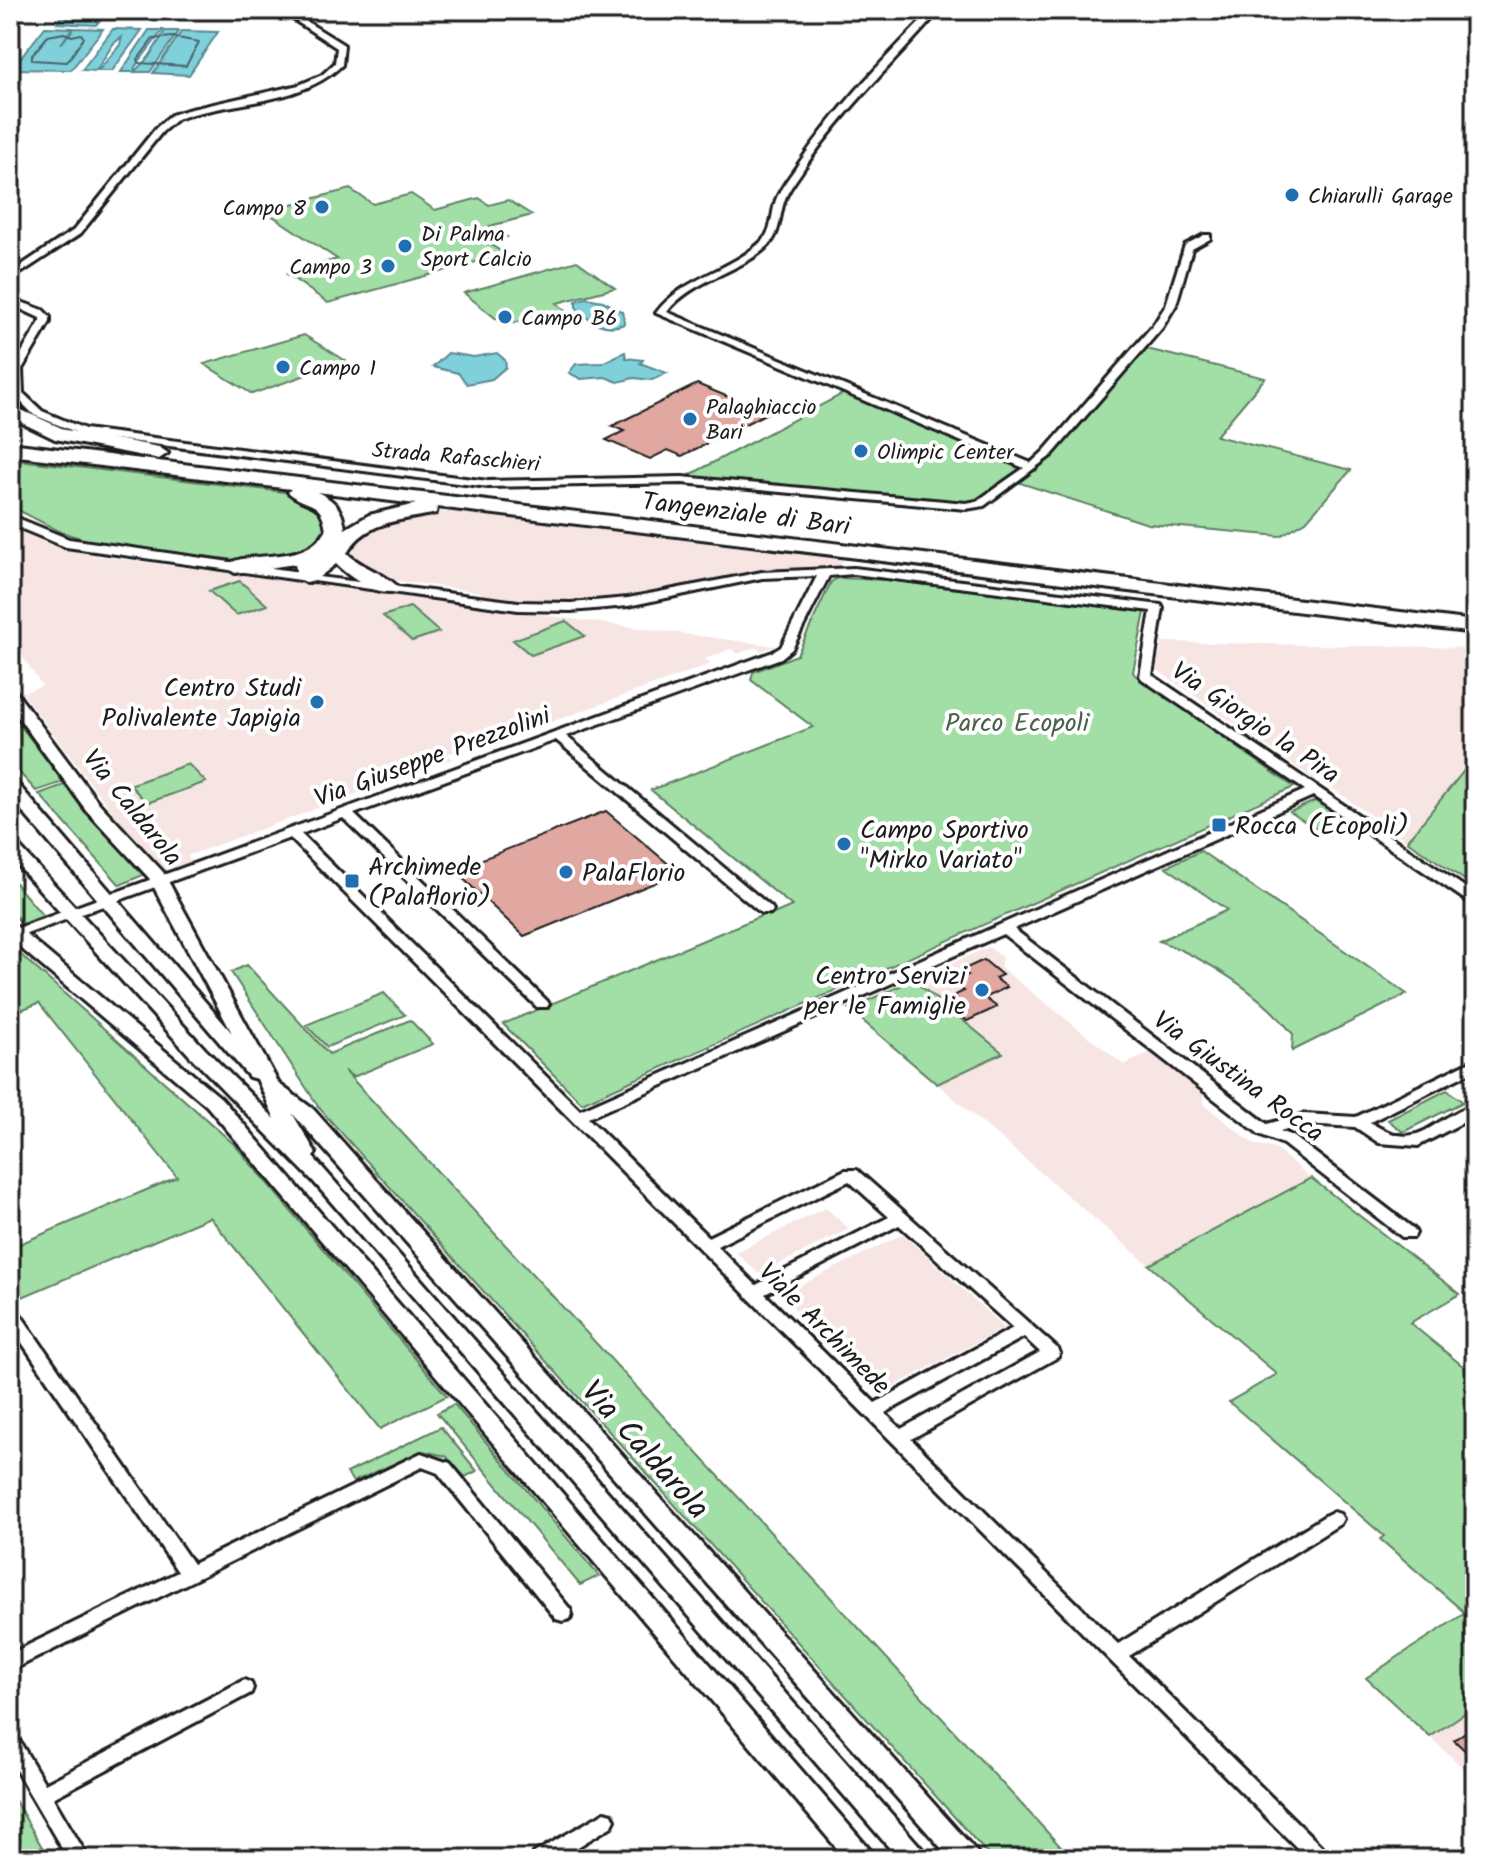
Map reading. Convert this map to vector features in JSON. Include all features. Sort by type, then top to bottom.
[{"type":"highway","points":[[10,410],[61,435],[295,491],[325,503],[332,510],[336,522],[334,534],[312,553],[304,566],[307,577],[337,553],[352,533],[396,514],[424,509],[502,509]]},
{"type":"highway","name":"Tangenziale di Bari","points":[[10,436],[168,462],[502,509],[1475,627]]},
{"type":"highway","name":"Tangenziale di Bari","points":[[10,449],[168,462],[1475,614]]},
{"type":"highway","points":[[235,567],[272,564],[312,553]]},
{"type":"highway","points":[[337,553],[356,572],[388,587]]},
{"type":"street","points":[[10,277],[77,232],[159,130],[174,117],[279,93],[334,74],[342,62],[341,47],[283,10]]},
{"type":"street","points":[[936,10],[829,125],[784,191],[773,234],[766,242],[754,252],[706,278],[667,305],[661,313],[1032,467]]},
{"type":"street","name":"Strada Rafaschieri","points":[[39,312],[45,317],[45,322],[17,369],[18,394],[38,413],[61,425],[116,438],[488,484],[682,480],[966,506],[980,504],[1048,453],[1158,326],[1171,305],[1188,247],[1196,240],[1207,237]]},
{"type":"street","points":[[10,301],[39,312]]},
{"type":"street","points":[[10,309],[39,312]]},
{"type":"street","points":[[10,519],[66,543],[518,606],[571,607],[628,602],[762,575],[824,573]]},
{"type":"street","name":"Via Giorgio la Pira","points":[[824,573],[854,571],[1157,608],[1146,676],[1475,900]]},
{"type":"street","name":"Via Giuseppe Prezzolini","points":[[12,934],[161,883],[782,652],[824,573]]},
{"type":"street","name":"Via Caldarola","points":[[10,695],[92,806],[161,883],[271,1088],[287,1124],[320,1176]]},
{"type":"street","points":[[557,735],[766,910]]},
{"type":"street","name":"Via Caldarola","points":[[10,786],[253,1071],[306,1114],[967,1859]]},
{"type":"street","points":[[578,1117],[1315,790]]},
{"type":"street","points":[[346,814],[542,1004]]},
{"type":"street","name":"Viale Archimede","points":[[293,833],[1321,1859]]},
{"type":"street","name":"Via Caldarola","points":[[10,847],[198,1053],[320,1176],[915,1859]]},
{"type":"street","name":"Via Giustina Rocca","points":[[1004,928],[1264,1130],[1288,1140],[1408,1233]]},
{"type":"street","name":"Via Caldarola","points":[[12,934],[214,1102],[862,1859]]},
{"type":"street","name":"Via Caldarola","points":[[198,1053],[214,1102]]},
{"type":"street","points":[[1264,1130],[1304,1119],[1358,1122],[1475,1064]]},
{"type":"street","points":[[1358,1122],[1384,1139],[1418,1141],[1475,1109]]},
{"type":"street","points":[[705,1245],[851,1174],[1052,1353],[899,1438]]},
{"type":"street","points":[[753,1293],[900,1218]]},
{"type":"street","points":[[10,1312],[190,1574]]},
{"type":"street","points":[[873,1412],[1025,1329]]},
{"type":"street","points":[[10,1663],[421,1460],[444,1468],[563,1614]]},
{"type":"street","points":[[1115,1655],[1334,1519]]},
{"type":"street","points":[[41,1795],[244,1688]]},
{"type":"street","points":[[10,1743],[79,1859]]},
{"type":"street","points":[[541,1859],[605,1820]]},
{"type":"shaded area","points":[[433,512],[457,512],[843,560],[839,567],[744,573],[643,595],[553,602],[486,597],[480,592],[378,578],[346,554],[353,541],[379,524]]},
{"type":"shaded area","name":"Centro Studi Polivalente Japigia","points":[[10,528],[52,545],[98,556],[775,646],[761,651],[755,647],[738,654],[731,649],[705,659],[711,664],[510,737],[505,732],[447,754],[452,759],[187,856],[191,862],[166,871],[117,818],[22,693],[42,686],[10,637]]},
{"type":"shaded area","points":[[1162,642],[1475,648],[1475,757],[1407,841],[1332,788],[1340,783],[1326,774],[1314,779],[1156,669]]},
{"type":"shaded area","points":[[989,947],[1002,957],[1000,967],[1124,1065],[1151,1052],[1203,1093],[1203,1104],[1255,1145],[1273,1147],[1311,1178],[1149,1265],[937,1084],[1002,1053],[913,980]]},
{"type":"shaded area","points":[[826,1208],[849,1229],[759,1274],[736,1252]]},
{"type":"shaded area","points":[[903,1234],[1004,1328],[879,1394],[781,1295]]},
{"type":"shaded area","points":[[1475,1706],[1475,1779],[1430,1737]]},
{"type":"green space","name":"Di Palma Sport Calcio","points":[[350,189],[373,204],[411,194],[435,210],[479,198],[489,205],[508,200],[532,215],[490,226],[507,237],[488,243],[505,254],[328,303],[287,274],[337,259],[265,211]]},
{"type":"green space","name":"Di Palma Sport Calcio","points":[[577,261],[615,288],[557,303],[566,311],[504,325],[464,293]]},
{"type":"green space","name":"Campo 1","points":[[304,335],[346,361],[252,394],[204,364]]},
{"type":"green space","name":"Olimpic Center","points":[[1143,348],[1265,378],[1216,436],[1351,470],[1306,521],[1280,536],[1148,524],[1011,480],[980,504],[792,488],[646,480],[686,477],[844,393],[1036,471]]},
{"type":"green space","points":[[10,459],[292,493],[313,501],[329,519],[326,534],[305,551],[243,561],[93,542],[61,532],[10,506]]},
{"type":"green space","name":"Parco Ecopoli","points":[[838,578],[888,580],[1145,612],[1133,672],[1135,675],[1294,787],[582,1103],[503,1024],[766,914],[769,916],[792,906],[651,790],[813,727],[751,680],[753,672],[797,655],[831,582]]},
{"type":"green space","points":[[240,581],[267,605],[236,615],[209,591]]},
{"type":"green space","points":[[410,607],[439,632],[412,641],[383,616]]},
{"type":"green space","points":[[566,621],[585,636],[531,655],[513,640]]},
{"type":"green space","points":[[20,725],[63,782],[36,791],[10,762],[10,728]]},
{"type":"green space","points":[[1475,757],[1475,887],[1407,841]]},
{"type":"green space","points":[[188,764],[206,782],[147,803],[130,785]]},
{"type":"green space","points":[[64,785],[143,875],[120,885],[39,794]]},
{"type":"green space","points":[[1315,801],[1344,821],[1333,826],[1340,831],[1327,836],[1290,812]]},
{"type":"green space","points":[[1201,851],[1407,994],[1292,1051],[1293,1034],[1249,991],[1196,957],[1159,941],[1227,910],[1166,867]]},
{"type":"green space","points":[[10,877],[43,916],[22,924],[10,910]]},
{"type":"green space","points":[[12,947],[235,1145],[447,1396],[380,1429],[210,1217],[20,1298],[10,1283],[10,1248],[177,1177],[39,1003],[10,1014]]},
{"type":"green space","points":[[247,965],[329,1054],[410,1020],[433,1044],[353,1077],[344,1070],[1072,1859],[992,1859],[320,1109],[231,972]]},
{"type":"green space","points":[[913,980],[1003,1053],[937,1084],[849,1009]]},
{"type":"green space","points":[[384,993],[405,1015],[327,1047],[306,1025]]},
{"type":"green space","points":[[1447,1090],[1463,1102],[1403,1132],[1388,1120]]},
{"type":"green space","points":[[1311,1178],[1460,1294],[1410,1323],[1475,1376],[1475,1706],[1430,1737],[1366,1678],[1465,1613],[1380,1539],[1384,1536],[1229,1402],[1277,1374],[1149,1265]]},
{"type":"green space","points":[[454,1404],[599,1576],[580,1585],[437,1413]]},
{"type":"green space","points":[[441,1427],[477,1471],[465,1477],[446,1456],[423,1451],[353,1482],[347,1473]]},
{"type":"green space","points":[[10,1792],[49,1859],[10,1859]]},
{"type":"water","points":[[67,10],[108,10],[96,25],[57,23]]},
{"type":"water","points":[[45,27],[72,28],[61,44],[74,28],[103,29],[71,70],[12,69]]},
{"type":"water","points":[[113,29],[142,30],[112,71],[98,71],[120,45],[122,37],[113,44],[96,71],[82,70]]},
{"type":"water","points":[[149,30],[163,30],[135,67],[134,72],[121,72]]},
{"type":"water","points":[[165,31],[179,31],[150,72],[134,72],[149,57]]},
{"type":"water","points":[[182,31],[218,32],[189,75],[153,73]]},
{"type":"water","points":[[586,298],[603,301],[623,312],[624,324],[604,326],[586,317],[576,307],[576,301]]},
{"type":"water","points":[[625,352],[626,358],[643,360],[640,363],[667,373],[652,380],[634,378],[618,382],[605,377],[581,379],[569,373],[576,364],[602,363]]},
{"type":"water","points":[[448,353],[474,357],[497,353],[505,360],[506,367],[492,379],[467,384],[458,373],[433,367]]},
{"type":"building","name":"Palaghiaccio Bari","points":[[697,384],[767,413],[682,456],[668,450],[650,459],[606,440],[624,431],[612,426]]},
{"type":"building","name":"PalaFlorio","points":[[606,811],[679,873],[524,936],[454,870]]},
{"type":"building","name":"Centro Servizi per le Famiglie","points":[[984,960],[1002,975],[995,978],[1007,987],[985,998],[997,1007],[967,1021],[943,1001],[964,991],[953,982],[968,975],[962,970]]},
{"type":"building","points":[[1475,1725],[1475,1760],[1454,1740]]},
{"type":"place","name":"Chiarulli Garage","points":[[1292,195]]},
{"type":"place","name":"Campo 8","points":[[322,207]]},
{"type":"place","name":"Di Palma Sport Calcio","points":[[405,246]]},
{"type":"place","name":"Campo 3","points":[[388,266]]},
{"type":"place","name":"Campo B6","points":[[505,317]]},
{"type":"place","name":"Campo 1","points":[[283,367]]},
{"type":"place","name":"Palaghiaccio Bari","points":[[690,419]]},
{"type":"place","name":"Olimpic Center","points":[[861,451]]},
{"type":"place","name":"Centro Studi Polivalente Japigia","points":[[317,702]]},
{"type":"place","name":"Rocca (Ecopoli)","points":[[1219,825]]},
{"type":"place","name":"Campo Sportivo \"Mirko Variato\"","points":[[844,844]]},
{"type":"place","name":"PalaFlorio","points":[[566,872]]},
{"type":"place","name":"Archimede (Palaflorio)","points":[[352,881]]},
{"type":"place","name":"Centro Servizi per le Famiglie","points":[[982,990]]}]
